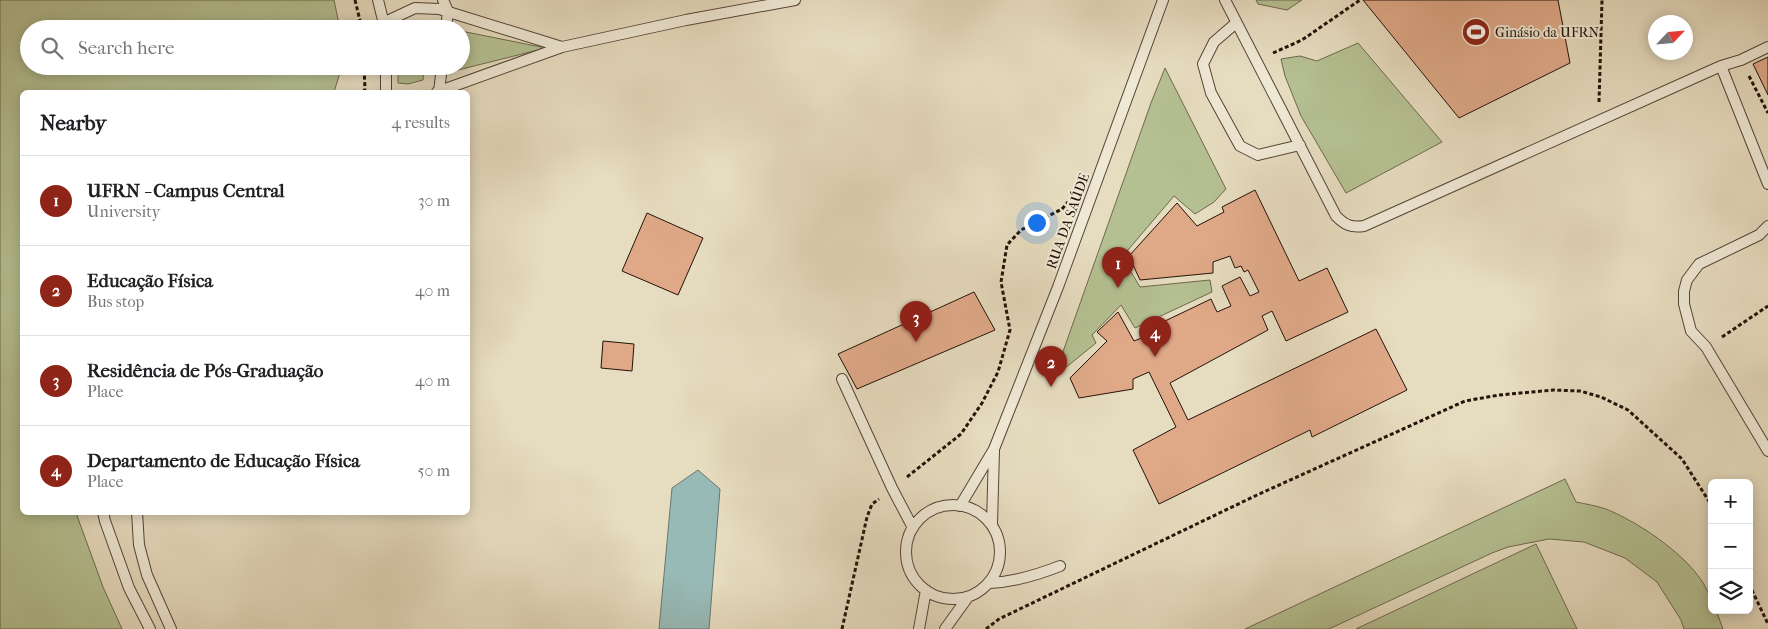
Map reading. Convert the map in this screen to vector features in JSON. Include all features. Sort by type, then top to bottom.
[{"type":"lane","points":[[378,0],[384,20]]},
{"type":"lane","points":[[443,0],[448,11],[447,20]]},
{"type":"lane","points":[[444,90],[562,47],[686,20],[795,0]]},
{"type":"lane","name":"RUA DA SAÚDE","points":[[960,506],[994,449],[1058,287],[1163,0]]},
{"type":"lane","points":[[1225,0],[1336,216],[1344,224],[1353,228],[1364,226],[1721,66],[1741,60],[1768,47]]},
{"type":"lane","points":[[394,20],[415,8],[439,9],[562,47]]},
{"type":"lane","points":[[1236,23],[1214,42],[1203,64],[1211,93],[1240,146],[1258,155],[1300,145]]},
{"type":"lane","points":[[1721,66],[1768,184]]},
{"type":"lane","points":[[387,75],[388,90]]},
{"type":"lane","points":[[438,90],[441,75]]},
{"type":"lane","points":[[1768,226],[1759,235],[1700,264],[1687,280],[1684,291],[1684,304],[1691,331],[1706,348],[1768,451]]},
{"type":"lane","points":[[842,378],[892,488],[913,528]]},
{"type":"lane","name":"RUA DA SAÚDE","points":[[990,583],[999,564],[1000,548],[992,525],[994,449]]},
{"type":"lane","points":[[992,525],[973,509],[960,506],[946,506],[933,510],[921,518],[913,528],[908,541],[906,555],[909,568],[916,580],[926,590],[938,597],[953,600],[968,597],[982,590],[990,583],[1009,582],[1034,576],[1060,566]]},
{"type":"lane","points":[[104,515],[129,588],[150,629]]},
{"type":"lane","points":[[136,515],[139,545],[147,575],[171,629]]},
{"type":"lane","points":[[919,629],[926,590]]},
{"type":"lane","points":[[945,629],[968,597]]},
{"type":"path","points":[[355,0],[360,20]]},
{"type":"path","points":[[1256,61],[1302,40],[1360,0]]},
{"type":"path","points":[[1599,121],[1602,0]]},
{"type":"path","points":[[1741,60],[1768,113]]},
{"type":"path","points":[[364,75],[364,90]]},
{"type":"path","points":[[843,629],[867,516],[872,504],[961,434],[982,403],[998,372],[1010,330],[1002,282],[1007,245],[1021,230],[1062,209],[1072,197]]},
{"type":"path","points":[[1706,348],[1768,306]]},
{"type":"path","points":[[986,629],[999,619],[1257,495],[1465,401],[1499,395],[1554,390],[1580,390],[1601,397],[1628,410],[1682,459],[1708,500]]},
{"type":"path","points":[[1753,592],[1768,624]]},
{"type":"green space","points":[[0,0],[334,0],[338,20],[20,20],[20,75],[339,75],[335,90],[20,90],[20,515],[77,515],[103,587],[122,629],[0,629]]},
{"type":"green space","points":[[1256,0],[1302,0],[1287,10],[1258,4]]},
{"type":"green space","points":[[470,33],[546,48],[470,67]]},
{"type":"green space","points":[[1358,43],[1442,142],[1346,193],[1301,116],[1285,76],[1281,59],[1300,56],[1317,61]]},
{"type":"green space","points":[[1165,68],[1226,189],[1214,202],[1195,214],[1174,196],[1122,257],[1140,287],[1210,280],[1212,292],[1135,328],[1121,305],[1092,335],[1096,343],[1054,377],[1151,103]]},
{"type":"green space","points":[[398,75],[423,75],[423,80],[408,84],[398,83]]},
{"type":"green space","points":[[1565,479],[1576,502],[1603,508],[1621,516],[1655,536],[1688,564],[1708,592],[1708,614],[1717,614],[1723,629],[1684,629],[1681,620],[1657,582],[1625,558],[1584,542],[1549,539],[1508,547],[1492,553],[1329,629],[1245,629]]},
{"type":"green space","points":[[1536,544],[1577,629],[1356,629]]},
{"type":"water","points":[[698,470],[720,489],[709,629],[659,629],[672,488]]},
{"type":"building","name":"Ginásio da UFRN","points":[[1363,0],[1558,0],[1570,63],[1459,118]]},
{"type":"building","points":[[1768,57],[1768,95],[1753,64]]},
{"type":"building","points":[[1255,190],[1299,281],[1327,268],[1348,312],[1286,341],[1272,311],[1262,316],[1268,330],[1170,383],[1188,420],[1376,329],[1407,390],[1312,437],[1310,430],[1159,504],[1133,450],[1176,427],[1149,372],[1133,379],[1133,389],[1079,398],[1070,378],[1107,341],[1097,332],[1118,312],[1134,341],[1144,337],[1142,332],[1211,299],[1217,312],[1231,306],[1222,286],[1240,277],[1250,296],[1259,292],[1248,270],[1244,272],[1241,266],[1235,268],[1230,256],[1213,262],[1213,273],[1140,280],[1129,256],[1177,203],[1197,226],[1224,212],[1222,207]]},
{"type":"building","points":[[647,213],[703,238],[678,295],[622,271]]},
{"type":"building","points":[[974,292],[995,330],[857,389],[838,354]]},
{"type":"building","points":[[603,341],[634,344],[632,371],[601,368]]},
{"type":"place","name":"Ginásio da UFRN","points":[[1476,32]]},
{"type":"place","name":"UFRN - Campus Central","points":[[1118,288]]},
{"type":"place","name":"Residência de Pós-Graduação","points":[[916,342]]},
{"type":"place","name":"Departamento de Educação Física","points":[[1155,357]]},
{"type":"place","name":"Educação Física","points":[[1051,387]]}]
